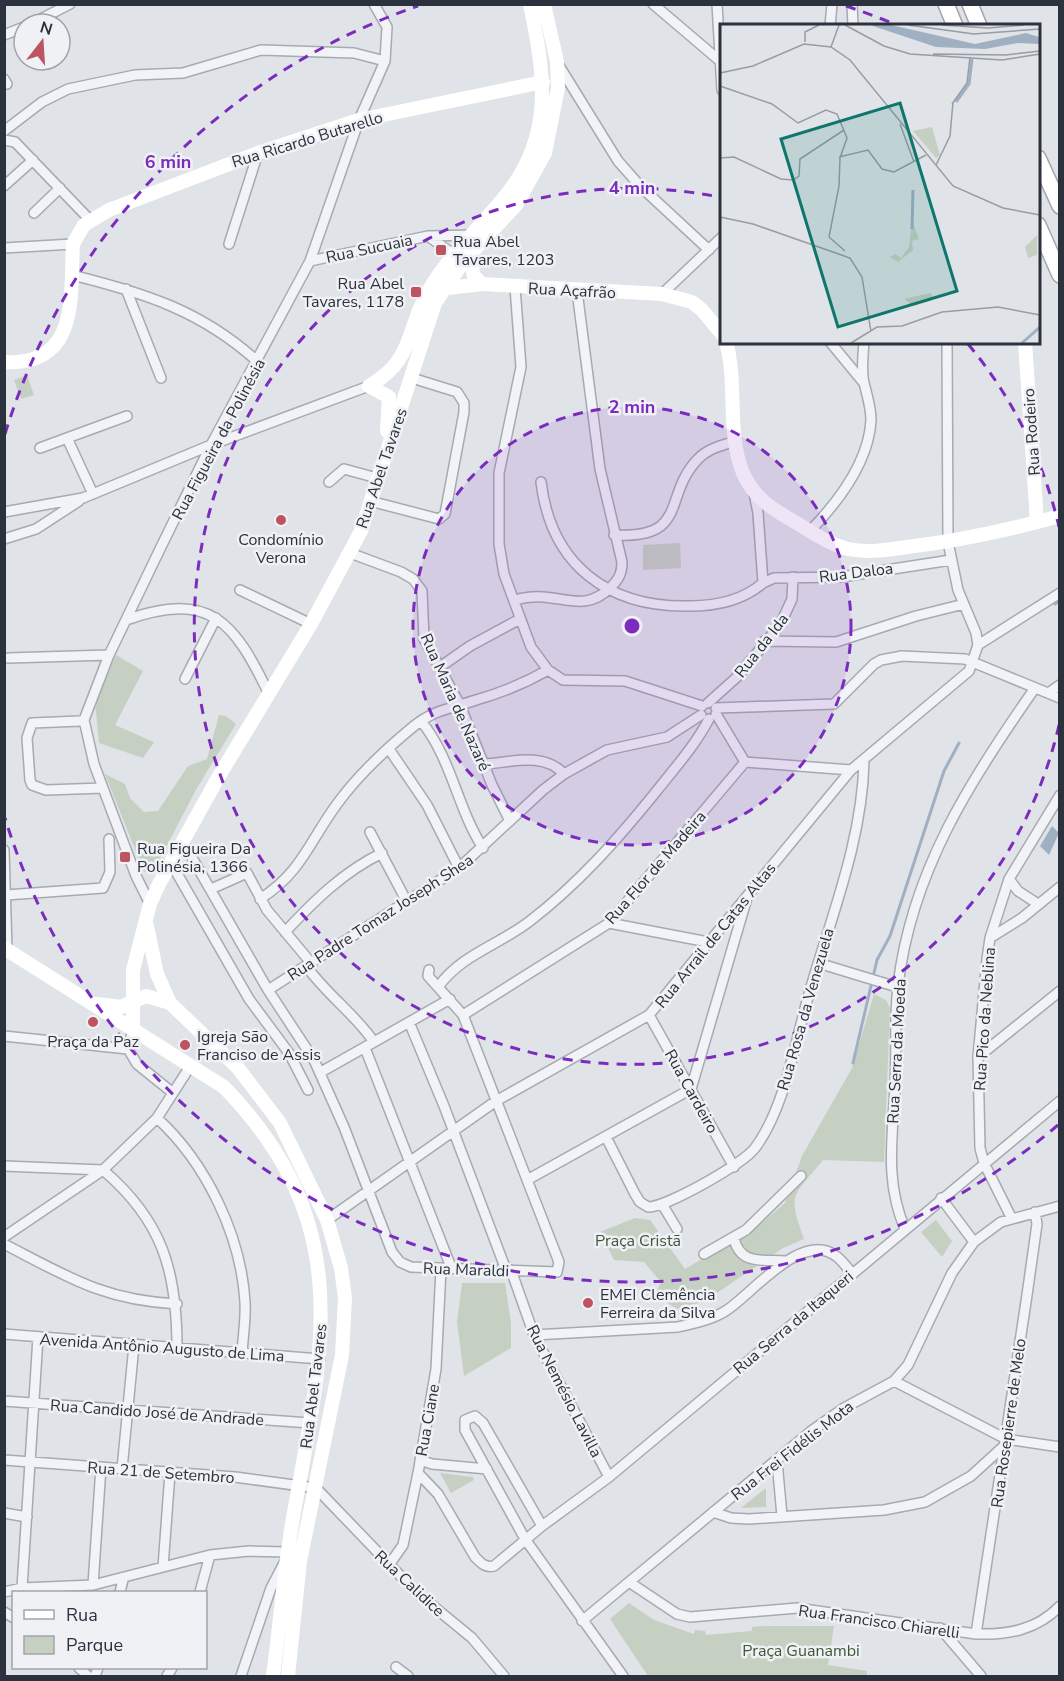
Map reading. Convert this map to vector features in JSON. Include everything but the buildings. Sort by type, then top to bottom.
[{"type":"main road","points":[[946,4],[954,24]]},
{"type":"main road","points":[[970,4],[978,24]]},
{"type":"main road","points":[[1040,163],[1059,206]]},
{"type":"main road","points":[[1040,230],[1059,275]]},
{"type":"street","points":[[55,12],[70,4]]},
{"type":"street","name":"Rua Figueira da Polinésia","points":[[136,876],[103,788],[84,720],[109,655],[212,445],[310,261],[359,120],[385,61],[387,27],[374,4]]},
{"type":"street","points":[[4,539],[36,529],[83,498],[212,445],[369,386],[384,377],[400,362],[428,290],[469,234],[502,200],[524,166],[542,115],[543,82],[530,4]]},
{"type":"street","name":"Rua Abel Tavares","points":[[273,1677],[286,1557],[320,1359],[322,1299],[316,1252],[302,1205],[272,1146],[243,1106],[224,1087],[132,1029],[133,970],[150,904],[159,884],[224,767],[311,624],[361,531],[382,460],[412,378],[429,319],[443,288],[469,255],[525,193],[545,153],[557,102],[557,62],[544,4]]},
{"type":"street","points":[[653,4],[720,61]]},
{"type":"street","points":[[717,4],[720,61]]},
{"type":"street","points":[[830,24],[832,4]]},
{"type":"street","points":[[852,4],[853,24]]},
{"type":"street","points":[[4,131],[42,102],[68,90],[135,75],[183,73],[261,50],[354,53],[385,61]]},
{"type":"street","points":[[557,62],[618,161],[648,194],[709,250]]},
{"type":"street","name":"Rua Ricardo Butarello","points":[[73,244],[80,229],[90,220],[109,210],[258,153],[359,120],[543,82]]},
{"type":"street","points":[[4,140],[15,142],[90,220]]},
{"type":"street","points":[[229,244],[258,153]]},
{"type":"street","points":[[4,186],[33,160]]},
{"type":"street","points":[[34,213],[60,188]]},
{"type":"street","name":"Rua Sucuaia","points":[[310,261],[428,236],[469,234],[488,236]]},
{"type":"street","name":"Rua Sucuaia","points":[[428,236],[453,254]]},
{"type":"street","points":[[662,294],[720,239]]},
{"type":"street","points":[[4,248],[73,244],[71,310],[65,328],[49,352],[33,360],[4,362]]},
{"type":"street","points":[[469,255],[474,276],[482,284]]},
{"type":"street","points":[[72,274],[126,289],[191,313],[225,334],[258,362]]},
{"type":"street","name":"Rua Açafrão","points":[[428,290],[482,284],[662,294],[692,302],[720,332]]},
{"type":"street","points":[[515,287],[521,367],[500,464],[500,561],[531,648],[548,670],[563,680],[625,681],[709,711],[834,704],[868,669],[890,658],[941,656],[973,662],[1050,692],[1059,698]]},
{"type":"street","points":[[126,289],[161,378]]},
{"type":"street","points":[[515,600],[539,595],[588,602],[607,590],[617,580],[622,568],[600,469],[577,291]]},
{"type":"street","points":[[726,344],[733,389],[735,441],[742,472],[754,493],[765,504],[835,544],[861,551],[948,542],[1059,516]]},
{"type":"street","points":[[832,344],[863,381]]},
{"type":"street","points":[[810,531],[836,501],[863,450],[871,420],[863,381],[864,344]]},
{"type":"street","points":[[947,344],[948,542],[951,560],[978,645],[973,662]]},
{"type":"street","name":"Rua Rodeiro","points":[[1024,344],[1037,522]]},
{"type":"street","points":[[370,501],[439,519],[445,514],[457,463],[464,403],[457,392],[412,378]]},
{"type":"street","points":[[369,386],[389,396],[388,426],[382,460]]},
{"type":"street","points":[[40,448],[127,416]]},
{"type":"street","points":[[67,438],[93,494]]},
{"type":"street","points":[[615,535],[634,536],[658,528],[671,513],[697,459],[707,450],[735,441]]},
{"type":"street","points":[[329,482],[344,469],[377,478]]},
{"type":"street","name":"Rua Daloa","points":[[541,482],[546,512],[556,539],[576,563],[607,590],[649,605],[703,606],[731,601],[774,578],[841,577],[951,560]]},
{"type":"street","points":[[754,493],[758,513],[763,583]]},
{"type":"street","points":[[4,512],[83,498]]},
{"type":"street","name":"Rua Maria de Nazaré","points":[[350,553],[400,572],[419,585],[424,599],[423,633],[460,705],[492,784],[510,821]]},
{"type":"street","name":"Rua da Ida","points":[[709,711],[787,615],[792,599],[793,577]]},
{"type":"street","points":[[240,590],[311,624]]},
{"type":"street","points":[[978,645],[1059,594]]},
{"type":"street","points":[[764,641],[836,642],[916,616],[964,604]]},
{"type":"street","points":[[126,620],[169,608],[193,610],[216,618],[231,628],[245,645],[269,694]]},
{"type":"street","points":[[185,679],[216,618]]},
{"type":"street","points":[[440,667],[470,646],[520,619]]},
{"type":"street","points":[[8,658],[109,655]]},
{"type":"street","name":"Rua Arrail de Catas Altas","points":[[327,1220],[496,1101],[649,1015],[851,770],[964,677],[973,662]]},
{"type":"street","points":[[261,899],[297,869],[318,831],[346,792],[421,721],[440,710],[528,681],[548,670]]},
{"type":"street","points":[[1050,692],[1059,685]]},
{"type":"street","name":"Rua Serra da Moeda","points":[[905,1228],[896,1207],[890,1174],[894,986],[930,860],[992,748],[1035,688]]},
{"type":"street","points":[[709,711],[746,762],[851,770]]},
{"type":"street","points":[[438,987],[453,968],[532,920],[596,863],[617,841],[688,752],[709,711]]},
{"type":"street","name":"Rua Padre Tomaz Joseph Shea","points":[[268,990],[459,868],[564,774],[608,750],[667,737],[709,711]]},
{"type":"street","points":[[80,721],[36,721],[30,726],[27,738],[32,785],[46,790],[103,788]]},
{"type":"street","name":"Rua Maria de Nazaré","points":[[421,721],[439,746],[453,775],[467,820],[483,848]]},
{"type":"street","points":[[389,749],[427,805],[459,868]]},
{"type":"street","name":"Rua Rosa da Venezuela","points":[[662,1204],[746,1159],[756,1147],[771,1119],[821,964],[858,828],[864,759]]},
{"type":"street","points":[[485,764],[542,760],[551,762],[564,774]]},
{"type":"street","name":"Rua Flor de Madeira","points":[[463,1015],[609,923],[746,762]]},
{"type":"street","name":"Rua Pico da Neblina","points":[[1011,1218],[984,1163],[978,1137],[978,1057],[990,938],[1010,879],[1059,795]]},
{"type":"street","points":[[370,832],[407,902]]},
{"type":"street","points":[[6,895],[103,888],[110,872],[109,839]]},
{"type":"street","name":"Rua Maraldi","points":[[183,842],[268,990],[321,1072],[397,1259],[411,1267],[557,1272],[559,1268],[527,1180],[463,1015],[428,976],[429,970]]},
{"type":"street","points":[[4,850],[6,949],[132,1029],[128,1049],[137,1064],[173,1093]]},
{"type":"street","points":[[285,932],[325,891],[359,865],[382,853]]},
{"type":"street","points":[[171,864],[249,999],[289,1053],[308,1090]]},
{"type":"street","points":[[211,889],[247,873],[261,899],[332,998],[356,1019],[374,1042]]},
{"type":"street","points":[[136,876],[159,884]]},
{"type":"street","points":[[136,876],[150,904]]},
{"type":"street","points":[[1010,879],[1023,896],[1038,904]]},
{"type":"street","points":[[990,938],[1059,887]]},
{"type":"street","points":[[527,1180],[691,1089],[748,893]]},
{"type":"street","name":"Rua Abel Tavares","points":[[146,921],[157,974],[170,1003],[238,1068],[280,1123],[327,1220],[340,1268],[345,1298],[339,1376],[300,1561],[288,1677]]},
{"type":"street","points":[[609,923],[708,942]]},
{"type":"street","points":[[821,964],[894,986]]},
{"type":"street","points":[[133,970],[146,977],[157,974]]},
{"type":"street","points":[[978,1057],[1059,992]]},
{"type":"street","points":[[93,1003],[111,1007],[152,996],[170,1003]]},
{"type":"street","points":[[321,1072],[450,999]]},
{"type":"street","name":"Rua Cardeiro","points":[[649,1015],[734,1167]]},
{"type":"street","name":"Rua Nemésio Lavilla","points":[[408,1022],[534,1335],[609,1477]]},
{"type":"street","points":[[4,1036],[128,1049]]},
{"type":"street","points":[[365,1048],[451,1267]]},
{"type":"street","points":[[4,1236],[103,1170],[157,1118],[190,1065]]},
{"type":"street","points":[[224,1087],[236,1085],[238,1068]]},
{"type":"street","points":[[243,1106],[258,1092]]},
{"type":"street","name":"Rua Serra da Itaqueri","points":[[418,1473],[438,1494],[482,1564],[488,1567],[494,1566],[525,1539],[609,1477],[1059,1101]]},
{"type":"street","points":[[157,1118],[173,1133],[201,1173],[229,1228],[245,1303],[242,1353]]},
{"type":"street","points":[[606,1137],[640,1202],[648,1207],[662,1204],[677,1229]]},
{"type":"street","points":[[4,1166],[103,1170],[136,1202],[154,1231],[168,1262],[177,1305],[177,1348]]},
{"type":"street","points":[[704,1254],[734,1238],[762,1216],[801,1176]]},
{"type":"street","points":[[941,1198],[974,1242]]},
{"type":"street","name":"Rua Frei Fidélis Mota","points":[[582,1621],[713,1512],[844,1408],[894,1381],[908,1365],[952,1273],[974,1242],[1001,1221],[1059,1206]]},
{"type":"street","name":"Rua Rosepierre de Melo","points":[[976,1634],[1034,1247],[1035,1212]]},
{"type":"street","points":[[734,1238],[737,1250],[747,1258],[786,1261]]},
{"type":"street","points":[[4,1244],[104,1293],[138,1302],[177,1305]]},
{"type":"street","points":[[534,1335],[678,1327],[700,1322],[727,1310],[786,1261],[803,1252],[819,1250],[836,1256],[852,1273]]},
{"type":"street","name":"Rua Ciane","points":[[389,1565],[403,1545],[418,1473],[436,1369],[441,1269]]},
{"type":"street","points":[[322,1299],[334,1304],[345,1298]]},
{"type":"street","points":[[322,1330],[333,1328],[344,1333]]},
{"type":"street","name":"Avenida Antônio Augusto de Lima","points":[[4,1334],[320,1359]]},
{"type":"street","points":[[22,1588],[38,1337]]},
{"type":"street","points":[[122,1469],[134,1345]]},
{"type":"street","points":[[894,1381],[1006,1442],[1059,1447]]},
{"type":"street","name":"Rua Candido José de Andrade","points":[[4,1401],[128,1408],[310,1424]]},
{"type":"street","points":[[542,1526],[483,1423],[472,1416],[465,1420],[465,1430],[525,1539],[623,1677]]},
{"type":"street","points":[[713,1512],[731,1518],[782,1516],[884,1510],[925,1502],[971,1476],[1006,1442]]},
{"type":"street","name":"Rua 21 de Setembro","points":[[4,1460],[299,1484],[316,1488]]},
{"type":"street","points":[[420,1460],[432,1464],[487,1469]]},
{"type":"street","points":[[777,1461],[782,1516]]},
{"type":"street","points":[[93,1585],[101,1467]]},
{"type":"street","points":[[164,1567],[170,1473]]},
{"type":"street","name":"Rua Calidice","points":[[316,1488],[389,1565],[472,1638],[504,1677]]},
{"type":"street","points":[[4,1513],[27,1517]]},
{"type":"street","points":[[4,1592],[22,1588],[93,1585],[123,1580],[210,1555],[249,1551],[286,1557],[271,1588],[241,1677]]},
{"type":"street","points":[[201,1591],[210,1555]]},
{"type":"street","points":[[120,1591],[123,1580]]},
{"type":"street","name":"Rua Francisco Chiarelli","points":[[629,1582],[678,1614],[690,1617],[797,1608],[976,1634],[1001,1635],[1030,1628],[1052,1614],[1059,1606]]},
{"type":"street","points":[[1052,1614],[1059,1623]]},
{"type":"street","points":[[940,1628],[981,1677]]},
{"type":"street","points":[[396,1667],[408,1677]]},
{"type":"green space","points":[[27,375],[34,395],[21,399],[14,380]]},
{"type":"green space","points":[[680,543],[681,568],[643,570],[643,545]]},
{"type":"green space","points":[[116,655],[143,671],[115,725],[154,742],[143,758],[99,743],[95,702]]},
{"type":"green space","points":[[219,715],[226,716],[236,724],[197,788],[154,870],[144,872],[105,774],[125,784],[130,798],[144,812],[158,811],[188,766],[207,759]]},
{"type":"green space","name":"Praça Cristã","points":[[874,994],[886,1000],[890,1008],[884,1162],[823,1160],[799,1189],[796,1196],[796,1212],[804,1239],[783,1248],[705,1301],[677,1309],[655,1295],[661,1282],[644,1262],[614,1260],[600,1232],[635,1218],[650,1220],[685,1269],[757,1227],[785,1203],[802,1156],[852,1068]]},
{"type":"green space","points":[[936,1220],[952,1241],[942,1257],[921,1232]]},
{"type":"green space","points":[[462,1283],[505,1283],[511,1323],[511,1348],[464,1376],[457,1322]]},
{"type":"green space","points":[[440,1473],[473,1477],[474,1480],[451,1493]]},
{"type":"green space","points":[[766,1488],[766,1507],[741,1508]]},
{"type":"green space","name":"Praça Guanambi","points":[[629,1603],[654,1620],[694,1634],[695,1630],[705,1631],[706,1635],[752,1631],[752,1627],[764,1626],[834,1626],[828,1665],[867,1671],[867,1676],[648,1676],[610,1619]]},
{"type":"water","points":[[1052,826],[1059,833],[1049,855],[1040,846]]},
{"type":"waterway","points":[[1055,604],[1060,601]]},
{"type":"waterway","points":[[853,1063],[877,960],[890,936],[944,771],[959,743]]},
{"type":"place","name":"Rua Abel Tavares, 1203","points":[[441,250]]},
{"type":"place","name":"Rua Abel Tavares, 1178","points":[[416,292]]},
{"type":"place","name":"Condomínio Verona","points":[[281,520]]},
{"type":"place","name":"Rua Figueira Da Polinésia, 1366","points":[[125,857]]},
{"type":"place","name":"Praça da Paz","points":[[93,1022]]},
{"type":"place","name":"Igreja São Franciso de Assis","points":[[185,1045]]},
{"type":"place","name":"EMEI Clemência Ferreira da Silva","points":[[588,1303]]}]
